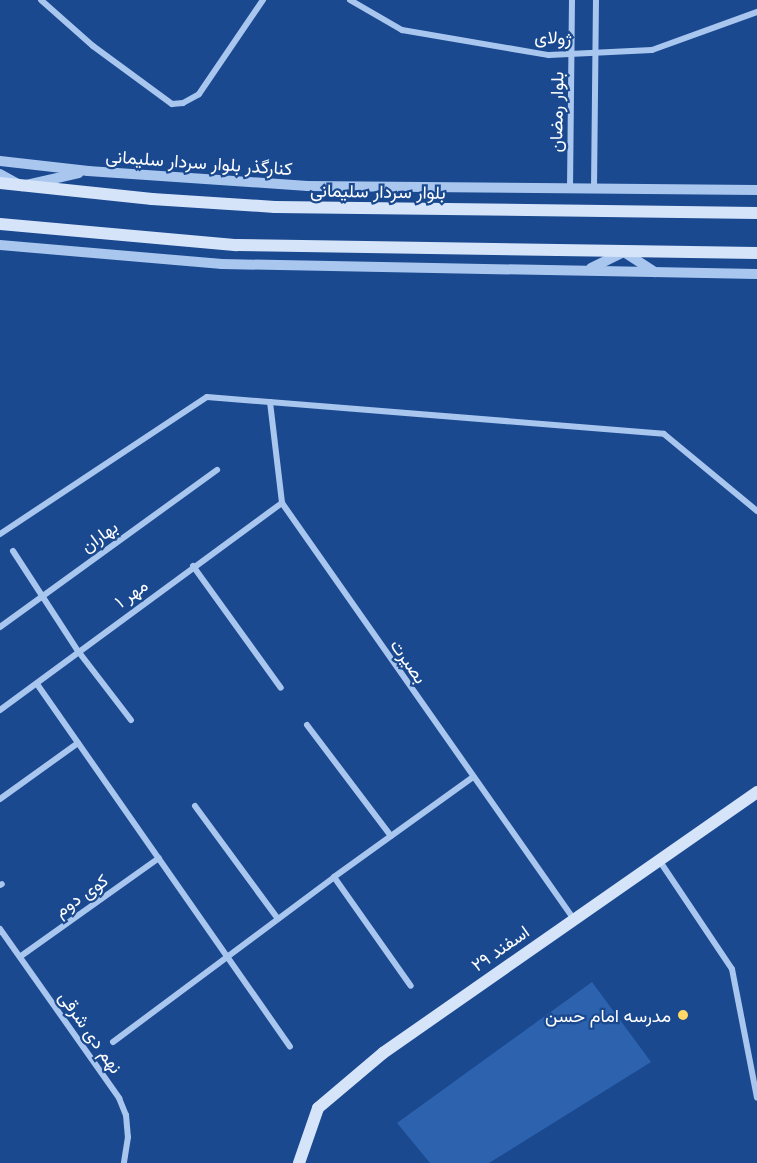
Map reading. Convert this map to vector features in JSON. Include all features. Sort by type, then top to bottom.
[{"type":"main road","name":"بلوار سردار سلیمانی","points":[[0,183],[275,207],[757,213]]},
{"type":"main road","points":[[0,224],[237,245],[757,253]]},
{"type":"main road","name":"۲۹ اسفند","points":[[299,1163],[318,1108],[383,1053],[573,918],[757,792]]},
{"type":"street","points":[[41,0],[93,45],[172,104],[183,103],[199,94],[263,0]]},
{"type":"street","name":"ژولای","points":[[350,0],[402,30],[549,55],[652,50],[757,12]]},
{"type":"street","name":"بلوار رمضان","points":[[570,189],[572,0]]},
{"type":"street","points":[[594,189],[596,0]]},
{"type":"street","name":"کنارگذر بلوار سردار سلیمانی","points":[[0,161],[88,171],[307,186],[757,190]]},
{"type":"street","points":[[0,174],[22,186],[88,171]]},
{"type":"street","points":[[0,245],[222,264],[757,274]]},
{"type":"street","points":[[588,270],[624,252],[656,272]]},
{"type":"street","points":[[0,534],[207,397],[664,434],[757,511]]},
{"type":"street","name":"بصیرت","points":[[270,402],[282,503],[472,778],[573,918]]},
{"type":"street","name":"بهاران","points":[[0,627],[217,470]]},
{"type":"street","name":"مهر ۱","points":[[0,710],[193,566],[282,503]]},
{"type":"street","points":[[13,551],[78,651],[131,720]]},
{"type":"street","points":[[193,566],[281,688]]},
{"type":"street","points":[[37,684],[290,1047]]},
{"type":"street","points":[[307,725],[391,836]]},
{"type":"street","points":[[0,800],[78,743]]},
{"type":"street","points":[[113,1042],[334,877],[472,778]]},
{"type":"street","points":[[195,806],[278,919]]},
{"type":"street","name":"کوی دوم","points":[[21,956],[159,858]]},
{"type":"street","points":[[659,859],[732,969],[757,1098]]},
{"type":"street","points":[[334,877],[411,986]]},
{"type":"street","name":"نهم دی شرقی","points":[[0,928],[119,1098],[126,1115],[128,1137],[124,1163]]},
{"type":"shaded area","points":[[592,982],[651,1062],[489,1163],[430,1163],[397,1123]]},
{"type":"place","name":"مدرسه امام حسن","points":[[683,1015]]}]
